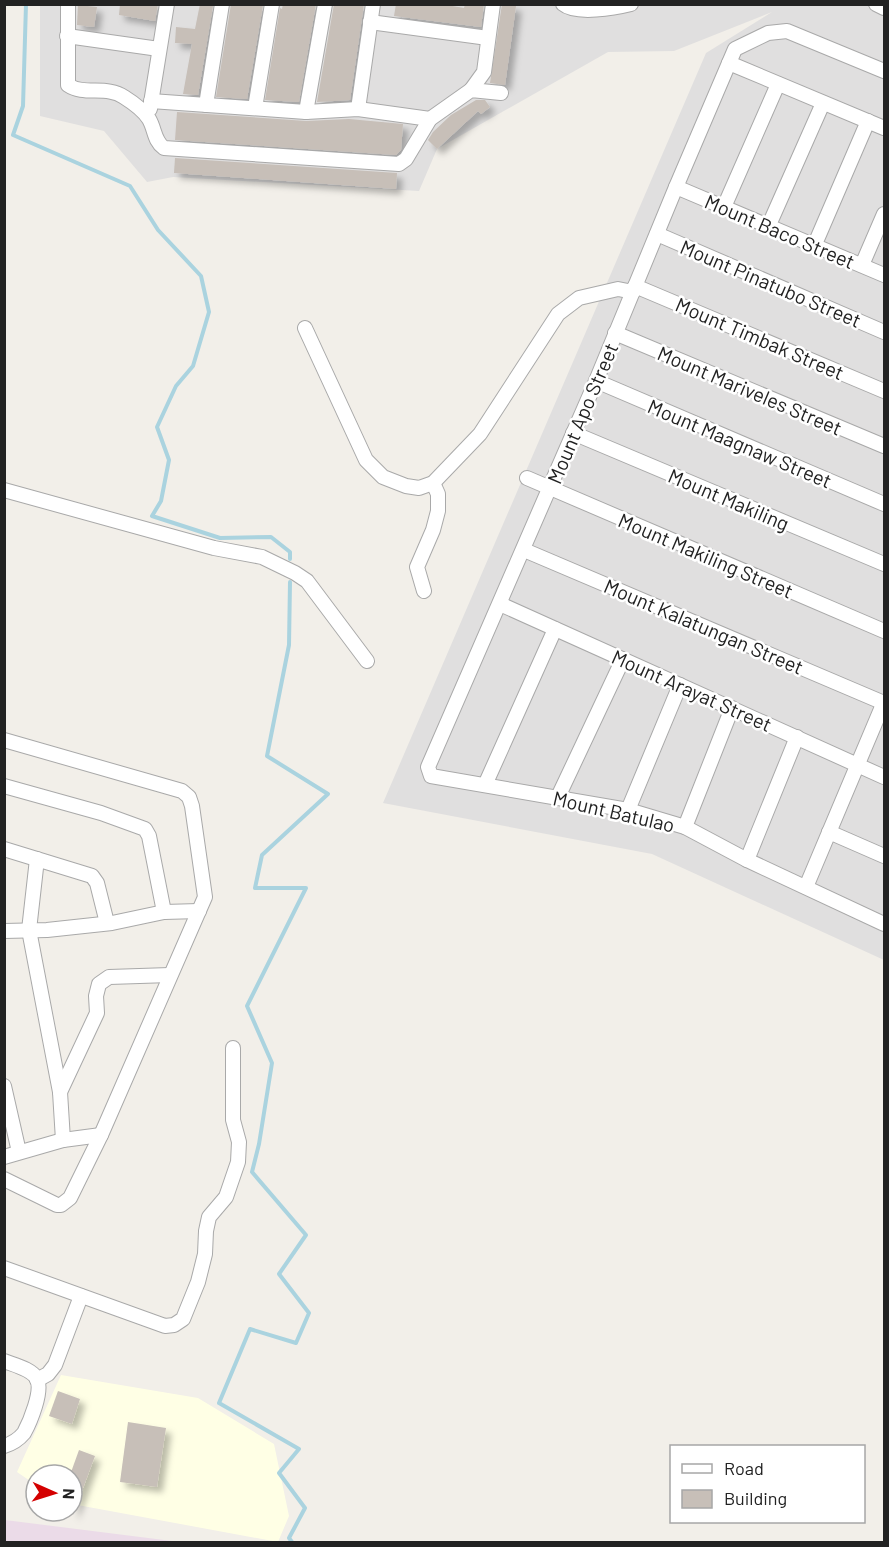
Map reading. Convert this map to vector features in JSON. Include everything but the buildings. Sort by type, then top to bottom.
[{"type":"street","points":[[68,4],[68,85],[79,90],[106,90],[120,94],[148,118],[157,142],[164,148],[399,164],[406,159],[430,119],[471,90],[484,72],[493,4]]},
{"type":"street","points":[[148,118],[167,4]]},
{"type":"street","points":[[206,105],[222,4]]},
{"type":"street","points":[[255,108],[272,4]]},
{"type":"street","points":[[306,112],[325,4]]},
{"type":"street","points":[[358,109],[373,4]]},
{"type":"street","points":[[563,4],[567,8],[587,10],[628,5]]},
{"type":"street","points":[[876,4],[885,8]]},
{"type":"street","points":[[370,22],[488,38]]},
{"type":"street","name":"Mount Apo Street","points":[[431,776],[428,767],[524,550],[735,49],[768,33],[787,31],[885,71]]},
{"type":"street","points":[[67,36],[159,49]]},
{"type":"street","points":[[729,63],[885,128]]},
{"type":"street","points":[[724,207],[778,84]]},
{"type":"street","points":[[471,90],[501,93]]},
{"type":"street","points":[[151,101],[306,112],[358,109],[430,119]]},
{"type":"street","points":[[769,225],[823,103]]},
{"type":"street","points":[[814,244],[868,121]]},
{"type":"street","name":"Mount Baco Street","points":[[676,187],[885,275]]},
{"type":"street","points":[[862,265],[885,214]]},
{"type":"street","name":"Mount Pinatubo Street","points":[[657,234],[885,332]]},
{"type":"street","points":[[305,328],[366,460],[383,477],[406,486],[419,488],[433,483],[480,434],[558,314],[579,298],[618,289],[634,289]]},
{"type":"street","name":"Mount Timbak Street","points":[[634,289],[885,391]]},
{"type":"street","name":"Mount Mariveles Street","points":[[615,333],[885,446]]},
{"type":"street","name":"Mount Maagnaw Street","points":[[596,381],[885,504]]},
{"type":"street","name":"Mount Makiling","points":[[573,433],[885,564]]},
{"type":"street","name":"Mount Makiling Street","points":[[527,478],[885,631]]},
{"type":"street","points":[[424,591],[417,567],[433,530],[438,511],[438,494],[433,483]]},
{"type":"street","points":[[4,490],[214,548],[262,557],[307,581],[367,661]]},
{"type":"street","name":"Mount Kalatungan Street","points":[[524,550],[884,702]]},
{"type":"street","name":"Mount Arayat Street","points":[[500,604],[885,777]]},
{"type":"street","points":[[485,785],[555,629]]},
{"type":"street","points":[[558,797],[622,659]]},
{"type":"street","points":[[628,810],[681,685]]},
{"type":"street","points":[[806,887],[884,702]]},
{"type":"street","points":[[685,827],[732,708]]},
{"type":"street","points":[[747,860],[797,737]]},
{"type":"street","points":[[4,740],[182,791],[189,797],[192,806],[205,897],[70,1198],[61,1205],[57,1205],[4,1179]]},
{"type":"street","name":"Mount Batulao","points":[[431,776],[628,810],[685,827],[747,860],[885,924]]},
{"type":"street","points":[[4,786],[110,816],[144,829],[149,836],[164,912]]},
{"type":"street","points":[[829,832],[885,856]]},
{"type":"street","points":[[4,849],[92,876],[97,883],[107,923]]},
{"type":"street","points":[[37,859],[29,930],[60,1092],[63,1140]]},
{"type":"street","points":[[4,931],[107,923],[164,912],[199,911]]},
{"type":"street","points":[[60,1092],[97,1013],[96,996],[99,984],[109,977],[170,975]]},
{"type":"street","points":[[4,1268],[165,1326],[174,1325],[183,1320],[198,1282],[205,1254],[206,1231],[210,1217],[226,1197],[238,1162],[239,1142],[233,1120],[233,1048]]},
{"type":"street","points":[[4,1086],[18,1152]]},
{"type":"street","points":[[4,1157],[63,1140],[100,1135]]},
{"type":"street","points":[[37,1380],[48,1374],[55,1365],[81,1296]]},
{"type":"street","points":[[4,1361],[32,1373],[37,1380],[37,1400],[23,1434],[14,1442],[4,1446]]},
{"type":"shaded area","points":[[40,5],[884,5],[884,960],[652,854],[383,803],[706,53],[772,12],[674,51],[608,52],[437,149],[419,191],[173,177],[147,182],[104,131],[40,116]]},
{"type":"shaded area","points":[[61,1375],[198,1398],[274,1444],[289,1516],[278,1542],[84,1506],[84,1463],[24,1463],[24,1477],[17,1472]]},
{"type":"shaded area","points":[[5,1520],[180,1542],[5,1542]]},
{"type":"waterway","points":[[26,4],[23,106],[13,135],[130,186],[158,230],[201,276],[209,312],[193,366],[176,386],[157,427],[169,460],[161,501],[152,516],[220,538],[271,537],[290,552],[290,559]]},
{"type":"waterway","points":[[290,582],[289,645],[267,756],[328,794],[262,855],[255,888],[306,888],[247,1006],[272,1063],[259,1144],[252,1172],[306,1235],[279,1274],[309,1313],[296,1343],[250,1329],[219,1403],[299,1449],[279,1473],[305,1508],[289,1538],[292,1542]]}]
